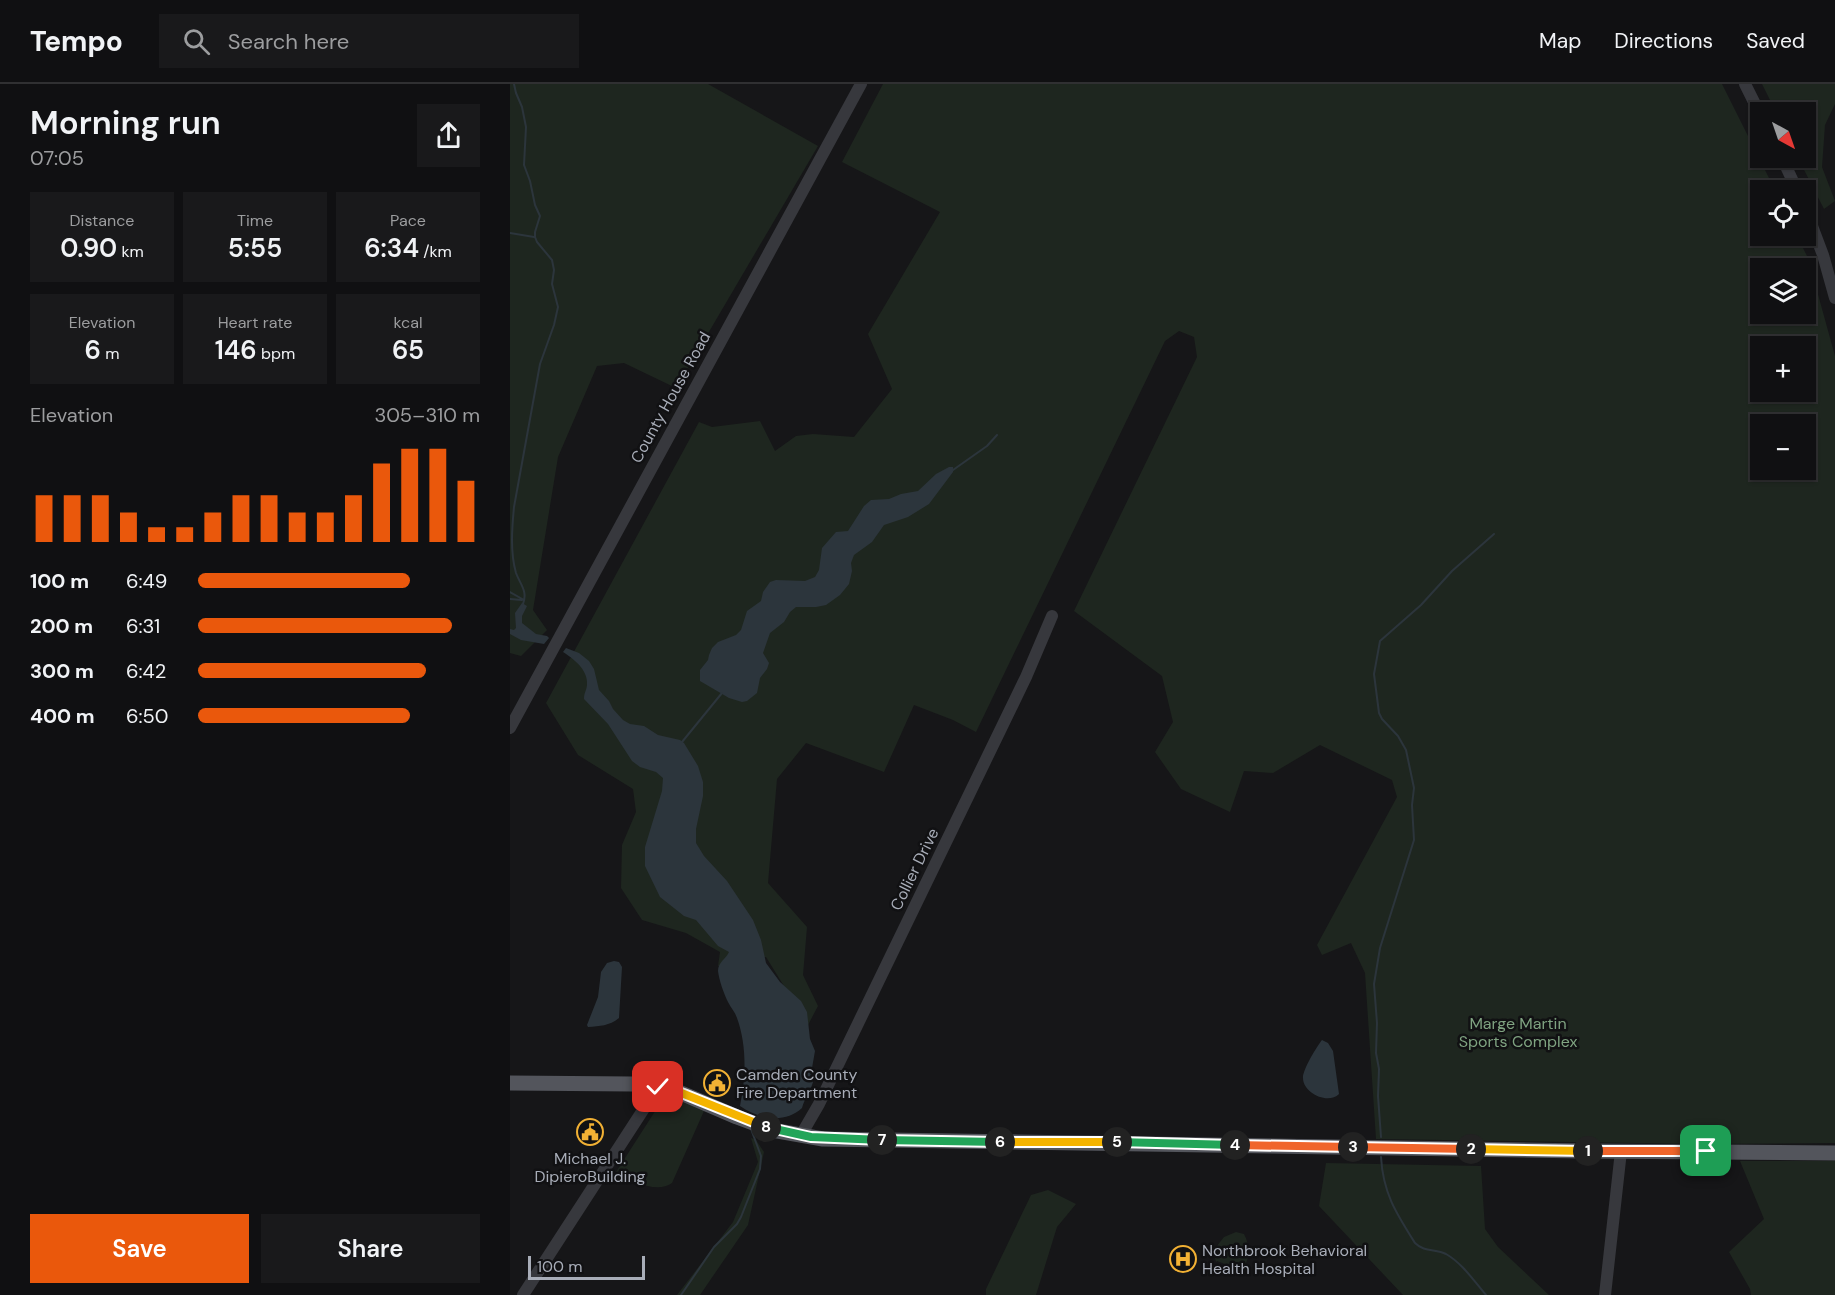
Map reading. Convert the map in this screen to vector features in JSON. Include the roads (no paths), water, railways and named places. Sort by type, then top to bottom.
[{"type":"main road","points":[[510,1083],[634,1084],[658,1087],[674,1090],[785,1133],[823,1139],[1835,1153]]},
{"type":"street","name":"County House Road","points":[[510,728],[861,84]]},
{"type":"street","points":[[1745,84],[1754,102]]},
{"type":"street","points":[[1816,236],[1835,298]]},
{"type":"street","name":"Collier Drive","points":[[801,1135],[819,1104],[1026,677],[1052,616]]},
{"type":"street","points":[[523,1295],[658,1087]]},
{"type":"street","points":[[1605,1295],[1621,1151]]},
{"type":"waterway","points":[[514,84],[526,127],[524,165],[540,216],[535,237],[552,260],[554,270],[552,284],[558,307],[540,364],[514,507],[513,557],[516,573],[524,591],[523,604]]},
{"type":"waterway","points":[[510,233],[534,237]]},
{"type":"waterway","points":[[953,470],[987,446],[997,435]]},
{"type":"waterway","points":[[1381,1137],[1374,984],[1380,948],[1414,840],[1412,805],[1414,788],[1406,750],[1379,713],[1374,674],[1380,641],[1421,605],[1452,571],[1494,534]]},
{"type":"waterway","points":[[510,592],[524,600]]},
{"type":"waterway","points":[[510,599],[522,600]]},
{"type":"waterway","points":[[682,742],[722,693]]},
{"type":"waterway","points":[[681,1295],[714,1247],[741,1217],[760,1169],[761,1156],[751,1129]]},
{"type":"waterway","points":[[1381,1157],[1388,1192],[1415,1243],[1422,1248],[1442,1252],[1452,1258],[1486,1295]]},
{"type":"place","name":"Camden County Fire Department","points":[[717,1083]]},
{"type":"place","name":"Michael J. DipieroBuilding","points":[[590,1132]]},
{"type":"place","name":"Northbrook Behavioral Health Hospital","points":[[1183,1259]]},
{"type":"park label","name":"Marge Martin Sports Complex","points":[[1518,1032]]}]
